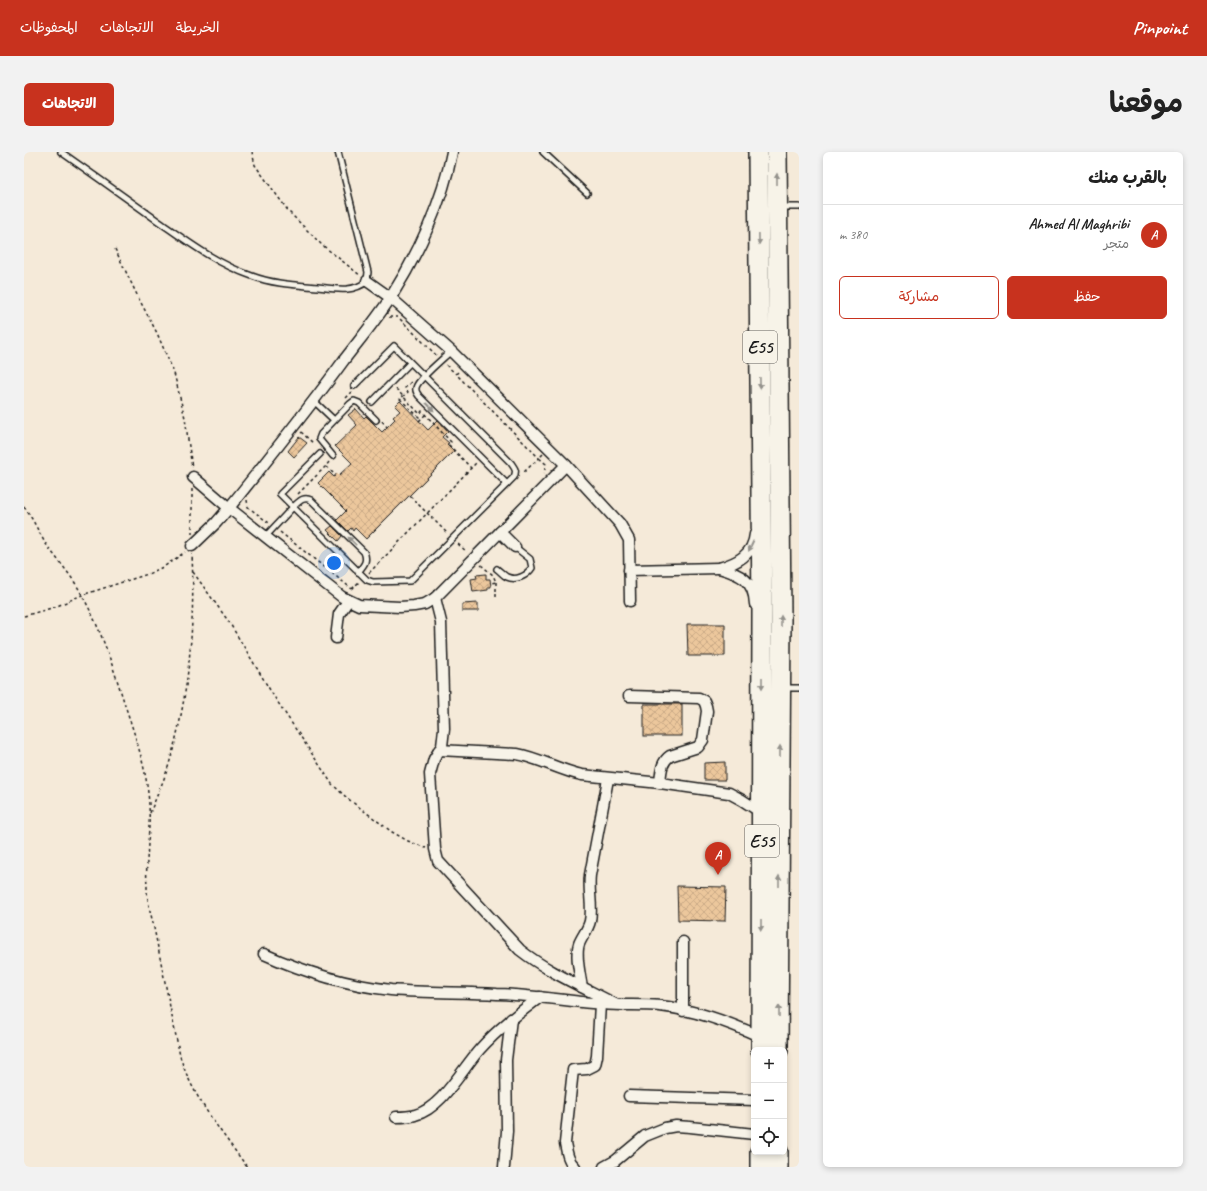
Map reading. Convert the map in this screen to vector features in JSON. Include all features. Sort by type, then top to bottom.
[{"type":"highway","name":"E55","points":[[758,152],[762,495],[761,1043]]},
{"type":"highway","name":"E55","points":[[776,152],[776,207],[790,688],[778,1047]]},
{"type":"highway","points":[[758,200],[769,200],[776,207]]},
{"type":"highway","points":[[760,1155],[760,1167]]},
{"type":"highway","points":[[778,1155],[778,1167]]},
{"type":"street","points":[[192,546],[229,508],[314,401],[391,298],[410,264],[432,217],[441,193],[452,152]]},
{"type":"street","points":[[367,280],[391,298],[465,364],[566,465],[622,528],[629,540],[630,601]]},
{"type":"street","points":[[193,477],[265,537],[348,601],[359,605],[400,607],[424,604],[435,598],[470,555],[500,532],[566,465]]},
{"type":"street","points":[[630,570],[719,568],[739,561],[747,555],[752,547],[755,537],[756,510],[762,495]]},
{"type":"street","points":[[500,532],[514,547]]},
{"type":"street","points":[[719,568],[739,575],[748,581],[754,595],[755,634],[762,644]]},
{"type":"street","points":[[435,598],[441,622],[444,729],[443,741],[434,759],[430,774],[436,853],[438,861],[520,950],[546,968],[619,1006]]},
{"type":"street","points":[[336,638],[339,614],[348,601]]},
{"type":"street","points":[[630,696],[699,698],[704,701],[706,706],[704,736],[701,744],[698,747],[667,758],[662,766],[660,783]]},
{"type":"street","points":[[439,750],[526,755],[569,773],[594,777],[660,783],[729,793],[762,813]]},
{"type":"street","points":[[582,986],[578,951],[579,944],[590,921],[590,875],[608,778]]},
{"type":"street","points":[[683,942],[683,1011]]},
{"type":"street","points":[[264,954],[305,971],[369,987],[413,991],[540,997],[619,1006],[660,1006],[706,1016],[735,1025],[761,1043]]},
{"type":"street","points":[[396,1117],[416,1115],[432,1106],[480,1049],[511,1019],[540,997]]},
{"type":"street","points":[[575,1167],[570,1163],[565,1143],[573,1070],[592,1068],[595,1065],[597,1056],[600,1004]]},
{"type":"street","points":[[504,1167],[507,1131],[506,1060],[511,1019]]},
{"type":"street","points":[[629,1096],[751,1100]]},
{"type":"street","points":[[604,1167],[615,1161],[645,1136],[665,1128],[676,1126],[751,1134]]},
{"type":"lane","points":[[61,152],[206,254],[239,272],[268,281],[350,289],[363,285],[367,280],[367,264],[338,152]]},
{"type":"lane","points":[[543,152],[587,193]]},
{"type":"lane","points":[[776,207],[799,207]]},
{"type":"lane","points":[[320,454],[280,494],[358,572],[367,580],[373,582],[410,581],[514,477],[516,469],[511,463],[394,346],[352,388]]},
{"type":"lane","points":[[451,351],[422,375],[416,386],[416,391],[419,396],[507,484]]},
{"type":"lane","points":[[372,402],[410,363]]},
{"type":"lane","points":[[314,401],[334,420]]},
{"type":"lane","points":[[333,456],[320,439],[321,434],[350,404],[354,401],[359,403],[376,420]]},
{"type":"lane","points":[[265,537],[293,507],[302,499],[307,498],[311,500],[364,552],[366,561],[358,572]]},
{"type":"lane","points":[[497,569],[506,577],[512,578],[526,576],[530,572],[532,568],[530,559],[514,547]]},
{"type":"path","points":[[252,152],[255,165],[289,212],[321,244],[367,280]]},
{"type":"path","points":[[115,250],[157,333],[174,373],[185,418],[193,477],[191,636],[185,688],[169,764],[149,814]]},
{"type":"path","points":[[389,317],[398,318],[546,464],[544,473]]},
{"type":"path","points":[[456,374],[465,364]]},
{"type":"path","points":[[422,375],[405,388],[408,392],[400,399],[420,420],[432,409]]},
{"type":"path","points":[[390,383],[420,414],[422,411],[452,442],[449,444],[472,468]]},
{"type":"path","points":[[343,400],[353,391],[352,388]]},
{"type":"path","points":[[516,472],[524,472],[549,448]]},
{"type":"path","points":[[247,497],[248,507],[352,589],[481,458]]},
{"type":"path","points":[[302,499],[298,493],[326,466]]},
{"type":"path","points":[[410,496],[470,555],[493,575],[496,582],[496,599]]},
{"type":"path","points":[[24,507],[30,514],[44,541],[66,570],[82,595],[103,640],[118,681],[142,758],[148,795],[149,814],[146,886],[148,904],[180,1056],[184,1070],[198,1097],[247,1167]]},
{"type":"path","points":[[24,616],[55,607],[82,595],[148,574],[180,557],[192,546]]},
{"type":"path","points":[[193,572],[235,631],[273,695],[332,784],[347,798],[392,832],[408,841],[436,853]]},
{"type":"path","points":[[491,583],[496,582]]},
{"type":"building","points":[[400,401],[428,430],[438,420],[448,431],[442,437],[449,443],[447,444],[454,451],[366,539],[355,528],[353,531],[351,528],[348,531],[337,520],[346,511],[318,483],[329,472],[334,477],[337,473],[339,475],[352,463],[335,446],[357,425],[348,415],[356,409],[364,418],[366,416],[382,432],[395,419],[393,417],[400,411],[395,406]]},
{"type":"building","points":[[299,437],[307,443],[294,457],[288,451]]},
{"type":"building","points":[[332,526],[342,536],[338,541],[327,530]]},
{"type":"building","points":[[486,574],[486,579],[490,579],[491,587],[488,587],[488,590],[473,592],[471,579],[477,578],[476,575]]},
{"type":"building","points":[[478,603],[478,611],[462,611],[462,604]]},
{"type":"building","points":[[687,624],[725,624],[725,656],[688,656]]},
{"type":"building","points":[[644,704],[682,704],[682,736],[644,736]]},
{"type":"building","points":[[725,762],[725,780],[704,780],[704,763]]},
{"type":"building","points":[[677,886],[726,887],[725,921],[678,920]]},
{"type":"place","name":"Ahmed Al Maghribi","points":[[718,875]]}]
